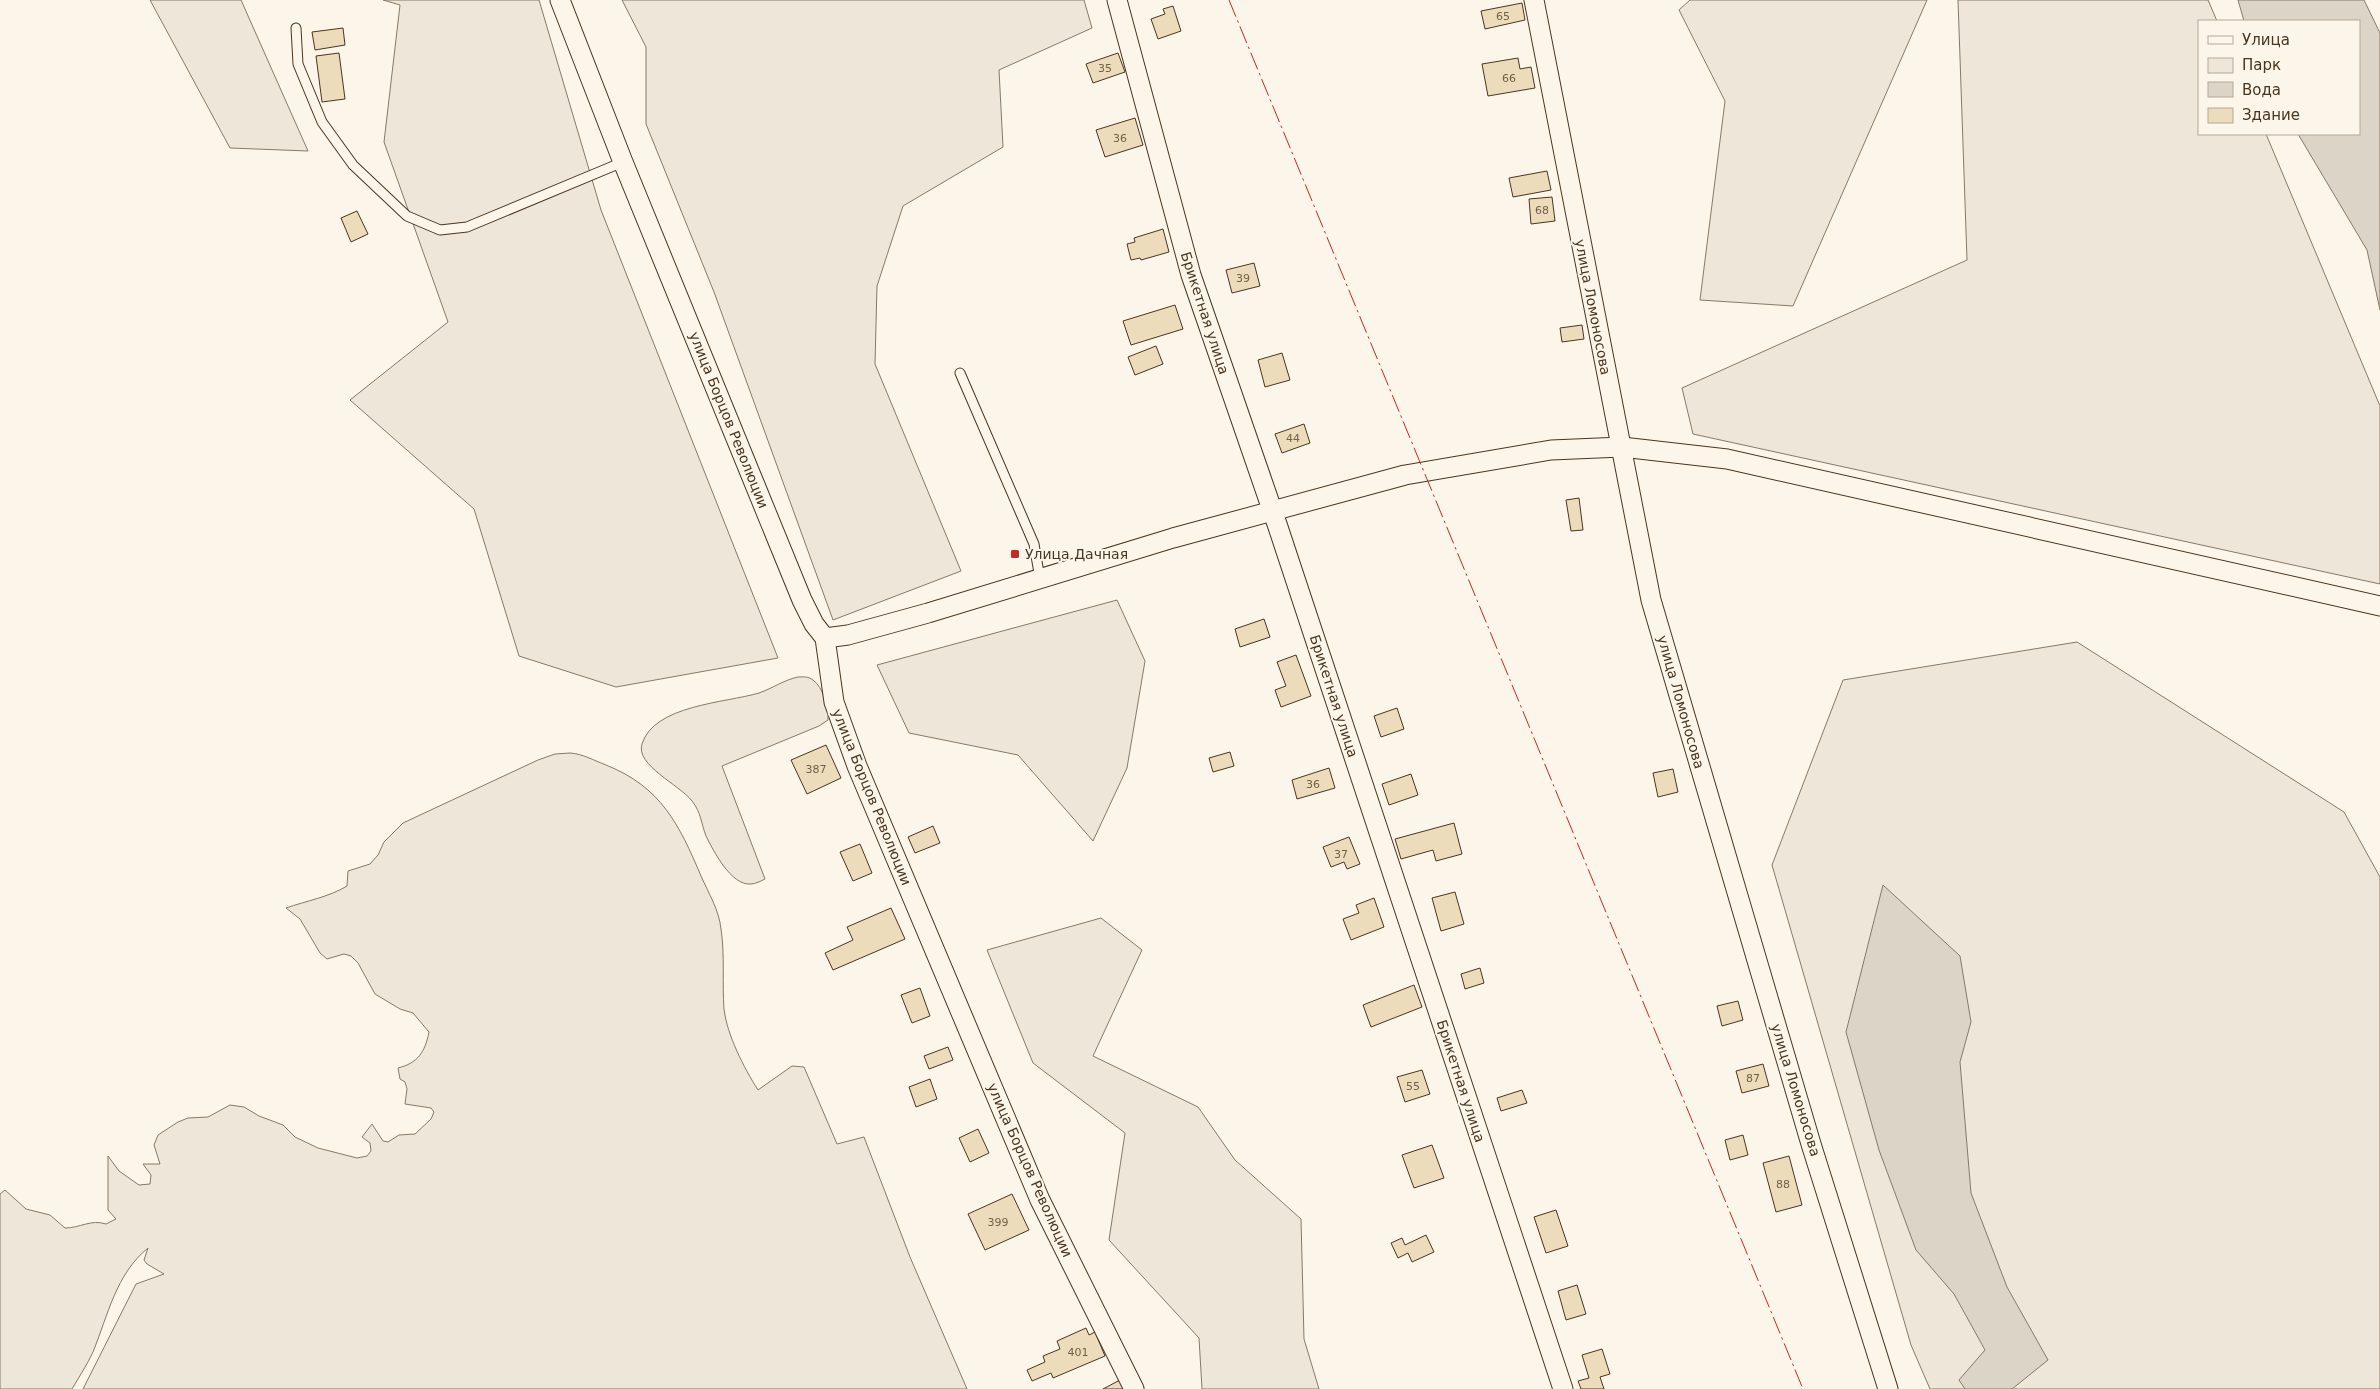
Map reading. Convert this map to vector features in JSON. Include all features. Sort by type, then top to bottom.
[{"type":"street","name":"улица Борцов Революции","points":[[560,0],[623,162],[802,600],[814,624],[825,638],[834,702],[857,766],[1040,1200],[1134,1389]]},
{"type":"street","name":"Брикетная улица","points":[[1117,0],[1191,275],[1272,511],[1563,1389]]},
{"type":"street","name":"улица Ломоносова","points":[[1534,0],[1651,600],[1811,1144],[1888,1389]]},
{"type":"street","points":[[825,638],[848,635],[1172,538],[1405,475],[1551,450],[1622,447],[1727,460],[2380,606]]},
{"type":"lane","points":[[296,28],[298,64],[322,122],[353,165],[407,216],[440,230],[467,226],[623,162]]},
{"type":"lane","points":[[960,373],[1034,544],[1040,579]]},
{"type":"green space","points":[[150,0],[241,0],[308,151],[230,148]]},
{"type":"green space","points":[[383,0],[539,0],[601,210],[778,658],[616,687],[519,656],[474,509],[350,400],[448,322],[384,142],[400,5]]},
{"type":"green space","points":[[622,0],[1084,0],[1092,28],[999,70],[1003,147],[903,206],[877,286],[875,364],[961,571],[833,620],[714,292],[646,124],[646,47]]},
{"type":"green space","points":[[1690,0],[1927,0],[1793,306],[1700,300],[1725,101],[1679,10]]},
{"type":"green space","points":[[1958,0],[2208,0],[2217,20],[2198,20],[2198,135],[2266,135],[2380,406],[2380,584],[1693,434],[1682,388],[1967,260]]},
{"type":"green space","points":[[1117,600],[1145,661],[1127,768],[1093,841],[1018,755],[909,733],[877,665]]},
{"type":"green space","points":[[2077,642],[2344,812],[2380,877],[2380,1389],[1930,1389],[1911,1345],[1772,865],[1843,680]]},
{"type":"green space","points":[[798,677],[805,677],[817,683],[826,704],[828,720],[819,726],[722,766],[765,879],[753,884],[744,883],[730,873],[718,858],[706,836],[699,813],[692,801],[645,760],[642,744],[649,731],[675,713],[710,703],[759,693]]},
{"type":"green space","points":[[570,753],[584,756],[606,765],[641,784],[666,809],[676,824],[693,857],[718,915],[723,949],[724,1009],[732,1040],[747,1072],[758,1090],[792,1066],[804,1067],[837,1144],[864,1137],[910,1257],[967,1389],[83,1389],[136,1284],[164,1274],[147,1264],[144,1260],[148,1248],[137,1258],[120,1283],[93,1352],[72,1389],[0,1389],[0,1194],[5,1190],[26,1209],[50,1215],[65,1228],[90,1223],[106,1224],[116,1219],[108,1210],[108,1156],[119,1171],[139,1185],[150,1184],[151,1175],[143,1164],[160,1164],[154,1145],[158,1135],[188,1118],[208,1117],[230,1105],[244,1107],[259,1116],[283,1125],[295,1137],[318,1148],[357,1158],[367,1156],[371,1151],[370,1143],[362,1137],[372,1124],[383,1141],[388,1142],[399,1135],[415,1134],[431,1119],[434,1112],[431,1108],[405,1104],[407,1089],[405,1082],[400,1079],[398,1068],[416,1060],[423,1051],[429,1032],[413,1013],[400,1009],[375,994],[358,963],[351,956],[344,954],[327,959],[320,953],[300,919],[286,908],[325,896],[347,886],[348,871],[370,864],[378,855],[384,842],[403,823],[538,760],[555,754]]},
{"type":"green space","points":[[1101,918],[1142,950],[1093,1056],[1198,1107],[1235,1160],[1301,1219],[1304,1339],[1319,1389],[1202,1389],[1199,1338],[1109,1240],[1125,1133],[1033,1063],[987,950]]},
{"type":"water","points":[[2238,0],[2364,0],[2380,33],[2380,310],[2367,250],[2299,135],[2360,135],[2360,20],[2244,20]]},
{"type":"water","points":[[1883,885],[1960,956],[1971,1022],[1960,1062],[1971,1193],[2007,1287],[2048,1360],[2012,1389],[1965,1389],[1959,1380],[1985,1350],[1954,1294],[1916,1250],[1879,1150],[1846,1032]]},
{"type":"building","points":[[1522,3],[1525,20],[1485,29],[1481,11]]},
{"type":"building","points":[[1173,6],[1181,31],[1158,39],[1151,19],[1165,14],[1163,9]]},
{"type":"building","points":[[343,28],[345,45],[315,50],[312,32]]},
{"type":"building","points":[[339,53],[345,99],[322,102],[316,56]]},
{"type":"building","points":[[1118,53],[1125,72],[1093,83],[1086,64]]},
{"type":"building","points":[[1518,58],[1520,69],[1531,67],[1535,88],[1488,96],[1482,64]]},
{"type":"building","points":[[1135,118],[1143,145],[1105,157],[1096,130]]},
{"type":"building","points":[[1547,171],[1551,190],[1513,197],[1509,178]]},
{"type":"building","points":[[1552,197],[1555,221],[1531,224],[1529,199]]},
{"type":"building","points":[[357,211],[368,234],[351,242],[341,218]]},
{"type":"building","points":[[1163,229],[1169,252],[1141,260],[1140,258],[1131,260],[1127,244],[1135,242],[1134,238]]},
{"type":"building","points":[[1254,263],[1260,286],[1232,293],[1226,270]]},
{"type":"building","points":[[1175,305],[1183,329],[1131,345],[1123,321]]},
{"type":"building","points":[[1582,325],[1584,339],[1562,342],[1560,328]]},
{"type":"building","points":[[1156,346],[1163,364],[1135,375],[1128,357]]},
{"type":"building","points":[[1282,353],[1290,380],[1265,387],[1258,360]]},
{"type":"building","points":[[1304,424],[1310,443],[1282,453],[1275,434]]},
{"type":"building","points":[[1579,498],[1583,530],[1571,531],[1566,500]]},
{"type":"building","points":[[1264,619],[1270,637],[1240,647],[1235,629]]},
{"type":"building","points":[[1296,655],[1311,696],[1281,707],[1275,690],[1286,686],[1277,662]]},
{"type":"building","points":[[1397,708],[1404,729],[1381,737],[1374,716]]},
{"type":"building","points":[[826,745],[841,778],[807,794],[791,760]]},
{"type":"building","points":[[1230,752],[1234,766],[1213,772],[1209,758]]},
{"type":"building","points":[[1329,768],[1335,788],[1297,799],[1292,780]]},
{"type":"building","points":[[1673,769],[1678,792],[1658,797],[1653,773]]},
{"type":"building","points":[[1411,774],[1418,795],[1389,805],[1382,784]]},
{"type":"building","points":[[1454,823],[1462,854],[1436,861],[1433,850],[1401,859],[1395,839]]},
{"type":"building","points":[[933,826],[940,843],[915,853],[908,837]]},
{"type":"building","points":[[1349,837],[1360,864],[1347,869],[1344,862],[1331,867],[1323,847]]},
{"type":"building","points":[[860,844],[872,873],[853,881],[840,852]]},
{"type":"building","points":[[1455,892],[1464,924],[1441,931],[1432,898]]},
{"type":"building","points":[[1374,898],[1384,927],[1351,940],[1343,919],[1359,913],[1356,905]]},
{"type":"building","points":[[891,908],[905,939],[833,970],[825,953],[853,940],[847,927]]},
{"type":"building","points":[[1480,968],[1484,983],[1465,989],[1461,974]]},
{"type":"building","points":[[1414,985],[1422,1007],[1371,1027],[1363,1005]]},
{"type":"building","points":[[920,988],[930,1016],[912,1023],[901,995]]},
{"type":"building","points":[[1738,1001],[1743,1020],[1722,1026],[1717,1006]]},
{"type":"building","points":[[948,1047],[953,1060],[929,1069],[924,1056]]},
{"type":"building","points":[[1763,1064],[1769,1086],[1742,1093],[1736,1071]]},
{"type":"building","points":[[1422,1070],[1430,1094],[1405,1102],[1397,1077]]},
{"type":"building","points":[[930,1079],[937,1099],[916,1107],[909,1087]]},
{"type":"building","points":[[1522,1090],[1527,1103],[1501,1111],[1497,1098]]},
{"type":"building","points":[[978,1129],[989,1153],[970,1162],[959,1138]]},
{"type":"building","points":[[1743,1135],[1748,1155],[1730,1160],[1725,1140]]},
{"type":"building","points":[[1432,1145],[1444,1178],[1414,1188],[1402,1155]]},
{"type":"building","points":[[1789,1156],[1802,1205],[1776,1212],[1763,1163]]},
{"type":"building","points":[[1012,1194],[1029,1230],[985,1250],[968,1214]]},
{"type":"building","points":[[1556,1210],[1568,1246],[1546,1253],[1534,1217]]},
{"type":"building","points":[[1426,1235],[1434,1252],[1412,1262],[1408,1253],[1398,1258],[1391,1243],[1402,1238],[1405,1245]]},
{"type":"building","points":[[1577,1285],[1586,1314],[1566,1320],[1558,1291]]},
{"type":"building","points":[[1086,1328],[1089,1335],[1095,1332],[1105,1356],[1053,1378],[1051,1373],[1032,1381],[1027,1370],[1045,1362],[1043,1356],[1060,1349],[1057,1341]]},
{"type":"building","points":[[1602,1349],[1610,1374],[1600,1377],[1604,1389],[1581,1389],[1578,1381],[1589,1378],[1582,1355]]},
{"type":"building","points":[[1120,1380],[1125,1389],[1103,1389]]},
{"type":"power","points":[[1229,0],[1803,1389]]},
{"type":"place","name":"Улица Дачная","points":[[1015,554]]}]
